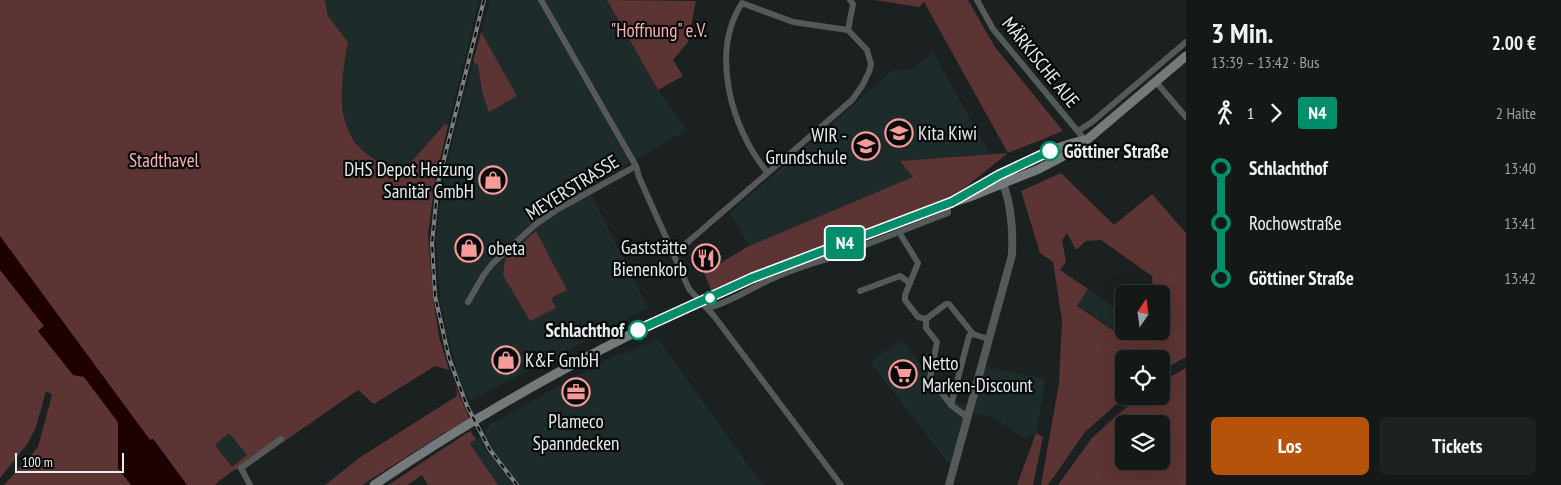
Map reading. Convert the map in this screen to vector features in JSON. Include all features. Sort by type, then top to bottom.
[{"type":"main road","points":[[1001,179],[1022,176],[1054,162],[1075,150],[1186,56]]},
{"type":"main road","points":[[374,485],[463,428],[544,380],[655,322],[752,278],[822,256],[891,226],[967,198],[1001,179],[1018,166],[1065,144],[1085,140]]},
{"type":"street","name":"MEYERSTRASSE","points":[[541,0],[636,166],[638,177],[689,289],[708,308],[841,485]]},
{"type":"street","points":[[848,30],[853,4],[850,0]]},
{"type":"street","name":"MÄRKISCHE AUE","points":[[977,0],[993,29],[1085,140]]},
{"type":"street","points":[[674,254],[850,101],[865,82],[869,72],[870,57],[863,44],[848,30],[792,22],[742,3],[733,17],[729,41],[728,87],[738,121],[756,158],[767,172]]},
{"type":"street","points":[[1078,131],[1092,122],[1186,42]]},
{"type":"street","points":[[1156,82],[1186,117]]},
{"type":"street","name":"MEYERSTRASSE","points":[[468,302],[492,264],[536,224],[558,209],[636,166]]},
{"type":"street","points":[[949,485],[1012,255],[1012,237],[1001,179]]},
{"type":"street","points":[[708,308],[745,294],[761,284],[822,256],[837,256],[948,213],[950,203]]},
{"type":"street","points":[[890,235],[891,226]]},
{"type":"street","points":[[899,232],[918,262],[904,295],[905,300],[918,317],[926,319]]},
{"type":"street","points":[[860,292],[900,276],[910,283]]},
{"type":"street","points":[[926,319],[946,304],[949,304],[973,334],[988,339]]},
{"type":"street","points":[[926,319],[926,328],[937,342],[930,378],[951,405],[967,417]]},
{"type":"street","points":[[951,405],[969,336],[973,334]]},
{"type":"street","points":[[250,485],[240,468],[281,439]]},
{"type":"shaded area","points":[[325,0],[479,0],[448,125],[445,124],[401,173],[361,150],[347,129],[340,88],[348,42],[328,16]]},
{"type":"shaded area","points":[[490,0],[607,0],[658,90],[687,130],[588,188],[648,308],[470,401],[459,376],[447,334],[440,297],[436,244],[442,183],[473,62],[478,65],[482,92],[516,96],[481,32]],"holes":[[[536,231],[567,290],[551,298]]]},
{"type":"shaded area","name":"Kita Kiwi","points":[[933,52],[990,154],[901,161],[914,177],[749,246],[730,213],[893,70],[910,70]]},
{"type":"shaded area","points":[[0,236],[150,440],[153,439],[187,485],[131,485],[118,468],[118,422],[84,377],[73,375],[38,331],[44,326],[0,270]]},
{"type":"shaded area","points":[[1088,289],[1115,307],[1115,331],[1077,305]]},
{"type":"shaded area","points":[[658,339],[763,485],[498,485],[470,444],[484,433],[489,425],[615,355],[628,352]]},
{"type":"shaded area","points":[[901,340],[952,400],[973,407],[982,366],[1046,379],[1036,433],[1025,439],[995,418],[972,413],[956,473],[870,362]]},
{"type":"shaded area","points":[[229,433],[247,455],[232,467],[215,445]]},
{"type":"green space","name":"Stadthavel","points":[[0,0],[325,0],[328,16],[348,42],[342,83],[343,112],[352,138],[361,149],[401,173],[445,124],[448,125],[435,182],[428,234],[433,297],[439,337],[449,370],[435,366],[374,404],[358,390],[246,468],[234,470],[214,485],[187,485],[153,439],[150,440],[44,326],[39,330],[84,377],[118,422],[118,468],[131,485],[4,485],[38,447],[52,395],[46,391],[36,427],[28,443],[0,478]],"holes":[[[229,433],[247,455],[232,467],[215,445]]]},
{"type":"green space","name":"\"Hoffnung\" e.V.","points":[[607,0],[696,1],[688,42],[673,60],[683,76],[658,90]]},
{"type":"green space","points":[[874,0],[968,0],[995,47],[1063,131],[1008,153],[924,2],[919,7]]},
{"type":"green space","points":[[481,32],[517,96],[489,112],[482,92],[478,65],[473,62]]},
{"type":"green space","points":[[1008,153],[957,194],[770,266],[712,292],[704,273],[749,246],[913,177],[900,161]]},
{"type":"green space","points":[[1061,173],[1114,225],[1152,194],[1186,233],[1186,357],[1170,366],[1170,350],[1115,350],[1116,405],[1085,432],[1048,485],[1041,485],[1059,383],[1062,320],[1053,262],[1040,253],[1021,191]]},
{"type":"green space","points":[[536,231],[567,290],[551,298],[556,308],[530,321],[503,275],[505,259]]},
{"type":"green space","points":[[1186,368],[1186,485],[1058,485],[1092,438],[1115,417],[1115,470],[1170,470],[1170,415],[1117,415],[1130,405],[1170,405],[1170,377]]},
{"type":"green space","points":[[456,387],[470,420],[444,433],[362,485],[325,485],[362,456],[457,396]]},
{"type":"green space","points":[[470,431],[476,439],[470,444],[498,485],[428,485],[422,475],[407,485],[388,485]]},
{"type":"green space","points":[[1036,433],[1043,437],[1033,485],[1017,485]]},
{"type":"building","name":"Gaststätte Bienenkorb","points":[[706,245],[713,261],[703,265],[696,250]]},
{"type":"railway","points":[[484,0],[438,183],[432,243],[435,296],[449,358],[467,406],[490,450],[517,485]]},
{"type":"bus line","name":"N4","points":[[638,330],[752,278],[952,202],[999,175],[1050,151]]},
{"type":"place","name":"Kita Kiwi","points":[[899,133]]},
{"type":"place","name":"WIR - Grundschule","points":[[866,146]]},
{"type":"place","name":"Göttiner Straße","points":[[1050,151]]},
{"type":"place","name":"DHS Depot Heizung Sanitär GmbH","points":[[493,180]]},
{"type":"place","name":"obeta","points":[[469,248]]},
{"type":"place","name":"Gaststätte Bienenkorb","points":[[706,258]]},
{"type":"place","name":"Schlachthof","points":[[638,330]]},
{"type":"place","name":"K&F GmbH","points":[[506,360]]},
{"type":"place","name":"Netto Marken-Discount","points":[[903,374]]},
{"type":"place","name":"Plameco Spanndecken","points":[[576,392]]}]
